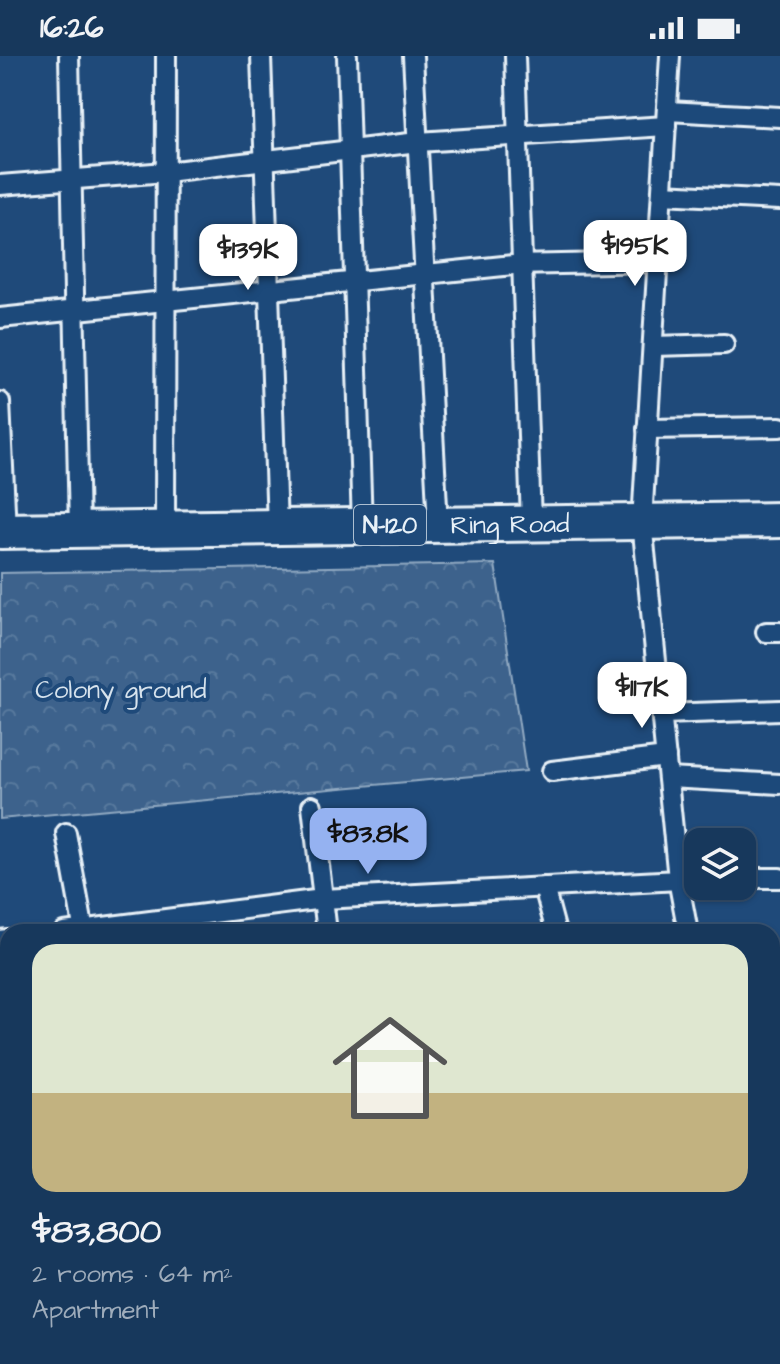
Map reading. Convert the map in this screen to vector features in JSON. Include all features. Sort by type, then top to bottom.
[{"type":"highway","name":"Ring Road","points":[[3,531],[780,520]]},
{"type":"street","points":[[69,56],[79,530]]},
{"type":"street","points":[[165,529],[166,56]]},
{"type":"street","points":[[261,56],[277,527]]},
{"type":"street","points":[[347,56],[362,526]]},
{"type":"street","points":[[413,56],[438,525]]},
{"type":"street","points":[[515,56],[531,523]]},
{"type":"street","points":[[670,56],[642,522],[678,879],[686,924]]},
{"type":"street","points":[[0,185],[166,172],[264,158],[666,118],[780,117]]},
{"type":"street","points":[[662,194],[780,200]]},
{"type":"street","points":[[0,318],[166,299],[354,283],[425,272],[522,265],[658,262]]},
{"type":"street","points":[[653,346],[724,344]]},
{"type":"street","points":[[0,402],[3,531]]},
{"type":"street","points":[[647,429],[780,427]]},
{"type":"street","points":[[662,714],[780,710]]},
{"type":"street","points":[[552,771],[666,757]]},
{"type":"street","points":[[668,778],[780,784]]},
{"type":"street","points":[[312,806],[326,924]]},
{"type":"street","points":[[66,833],[83,924]]},
{"type":"street","points":[[756,878],[780,878]]},
{"type":"street","points":[[136,924],[323,899],[684,879]]},
{"type":"street","points":[[544,887],[554,924]]},
{"type":"green space","name":"Colony ground","points":[[495,564],[526,771],[0,819],[0,573]]}]
